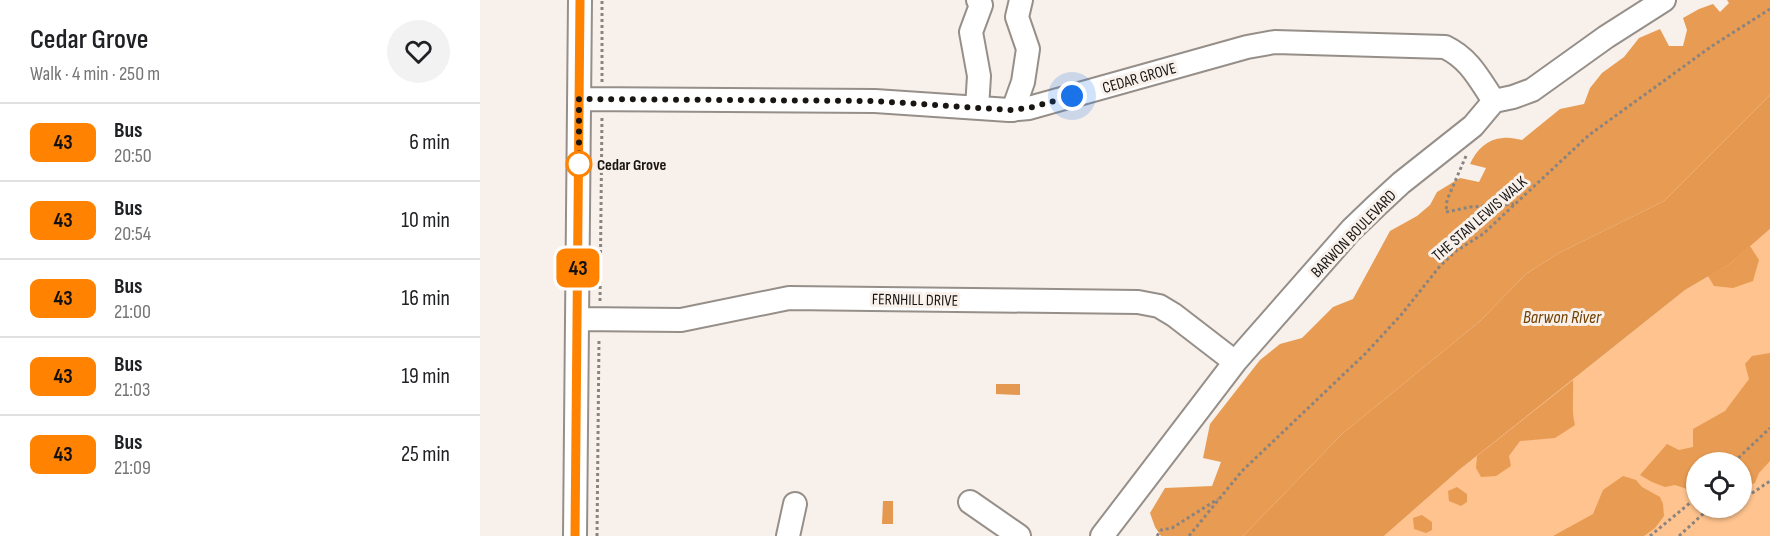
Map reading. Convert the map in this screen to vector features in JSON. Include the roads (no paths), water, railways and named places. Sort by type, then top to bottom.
[{"type":"street","points":[[575,536],[589,319],[579,99],[580,0]]},
{"type":"street","points":[[977,108],[980,76],[971,32],[981,4],[978,0]]},
{"type":"street","points":[[1013,110],[1023,82],[1028,49],[1017,17],[1021,0]]},
{"type":"street","points":[[1494,101],[1532,90],[1606,37],[1664,0]]},
{"type":"street","name":"CEDAR GROVE","points":[[579,99],[875,101],[1013,110],[1029,108],[1247,47],[1275,42],[1445,47],[1458,53],[1468,63],[1494,101]]},
{"type":"street","name":"BARWON BOULEVARD","points":[[1102,536],[1235,362],[1351,230],[1401,183],[1473,126],[1494,101]]},
{"type":"street","name":"FERNHILL DRIVE","points":[[589,319],[681,320],[789,297],[1138,302],[1159,306],[1174,315],[1235,362]]},
{"type":"street","points":[[970,501],[1019,536]]},
{"type":"street","points":[[788,536],[795,504]]},
{"type":"water","name":"Barwon River","points":[[1770,95],[1770,229],[1731,263],[1685,290],[1459,470],[1384,536],[1243,536],[1342,434],[1479,322],[1526,274],[1559,253],[1664,201]]},
{"type":"water","points":[[996,384],[1020,384],[1020,395],[996,394]]},
{"type":"water","points":[[883,501],[893,501],[893,524],[882,524]]},
{"type":"place","name":"Cedar Grove","points":[[579,164]]}]
